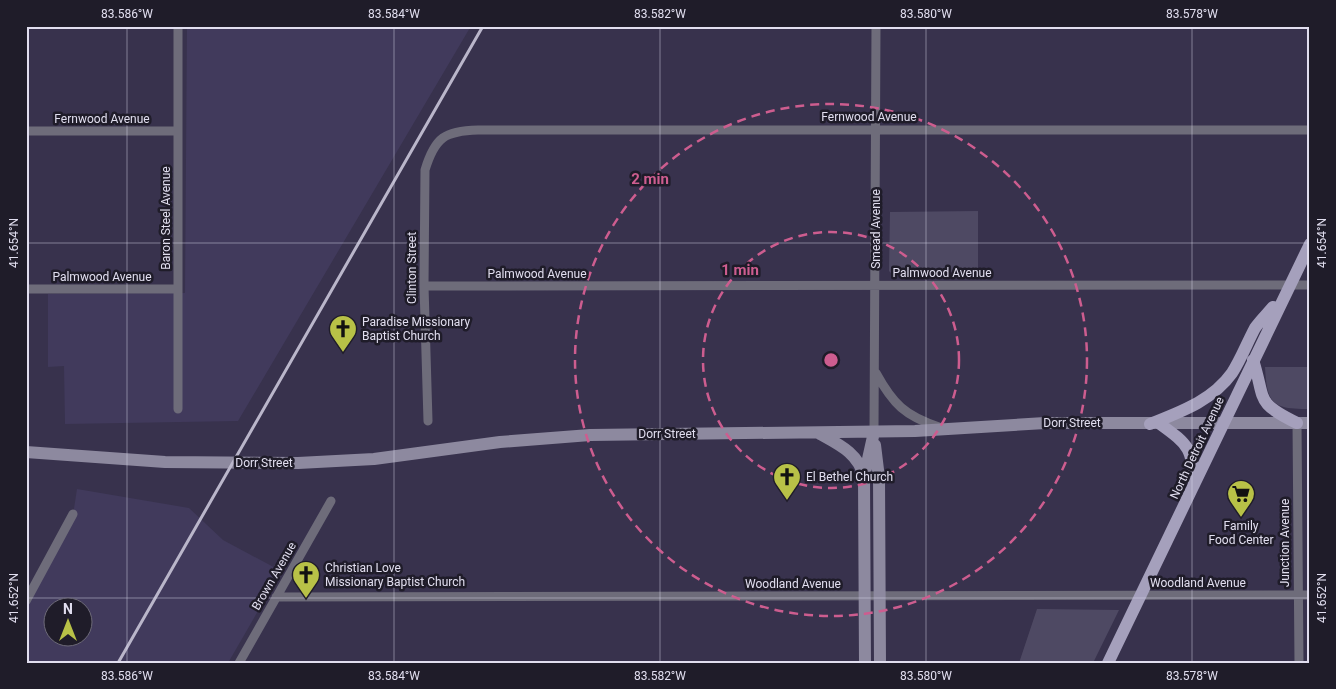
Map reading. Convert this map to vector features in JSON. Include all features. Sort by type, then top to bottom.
[{"type":"main road","name":"North Detroit Avenue","points":[[1108,663],[1310,244]]},
{"type":"main road","points":[[1194,488],[1193,465],[1188,448],[1155,424],[1209,397],[1220,386],[1232,372],[1256,326],[1288,288]]},
{"type":"main road","points":[[1253,360],[1261,398],[1280,414],[1303,423]]},
{"type":"main road","name":"Dorr Street","points":[[26,452],[165,462],[298,463],[374,459],[500,442],[590,435],[874,432],[1045,423],[1303,423]]},
{"type":"main road","name":"Smead Avenue","points":[[865,663],[864,477],[874,432]]},
{"type":"main road","name":"Smead Avenue","points":[[874,432],[879,478],[880,663]]},
{"type":"main road","points":[[818,433],[853,455],[864,477]]},
{"type":"street","name":"Baron Steel Avenue","points":[[178,26],[178,409]]},
{"type":"street","name":"Smead Avenue","points":[[874,432],[876,26]]},
{"type":"street","name":"Fernwood Avenue","points":[[436,147],[445,136],[458,131],[1310,130]]},
{"type":"street","name":"Fernwood Avenue","points":[[26,132],[178,131]]},
{"type":"street","name":"Clinton Street","points":[[428,421],[424,286],[425,170],[436,147]]},
{"type":"street","name":"Palmwood Avenue","points":[[424,286],[875,285],[1288,288],[1310,285]]},
{"type":"street","name":"Palmwood Avenue","points":[[26,289],[178,289]]},
{"type":"street","points":[[874,371],[887,394],[901,409],[924,422],[947,429]]},
{"type":"street","name":"Junction Avenue","points":[[1298,663],[1303,423]]},
{"type":"street","name":"Brown Avenue","points":[[239,663],[331,501]]},
{"type":"street","points":[[26,601],[73,514]]},
{"type":"street","name":"Woodland Avenue","points":[[276,597],[1310,595]]},
{"type":"shaded area","points":[[187,26],[471,26],[238,421],[65,424],[64,366],[48,367],[48,294],[185,293]]},
{"type":"shaded area","points":[[978,211],[978,272],[891,273],[889,271],[890,212]]},
{"type":"shaded area","points":[[1265,367],[1310,367],[1310,409],[1288,408],[1274,402],[1268,390]]},
{"type":"shaded area","points":[[77,489],[189,508],[223,540],[281,571],[228,663],[26,663],[26,598],[73,515]]},
{"type":"shaded area","points":[[1037,609],[1119,610],[1093,663],[1019,663]]},
{"type":"railway","points":[[118,663],[483,26]]},
{"type":"place","name":"Paradise Missionary Baptist Church","points":[[343,353]]},
{"type":"place","name":"El Bethel Church","points":[[787,501]]},
{"type":"place","name":"Family Food Center","points":[[1241,518]]},
{"type":"place","name":"Christian Love Missionary Baptist Church","points":[[306,599]]}]
